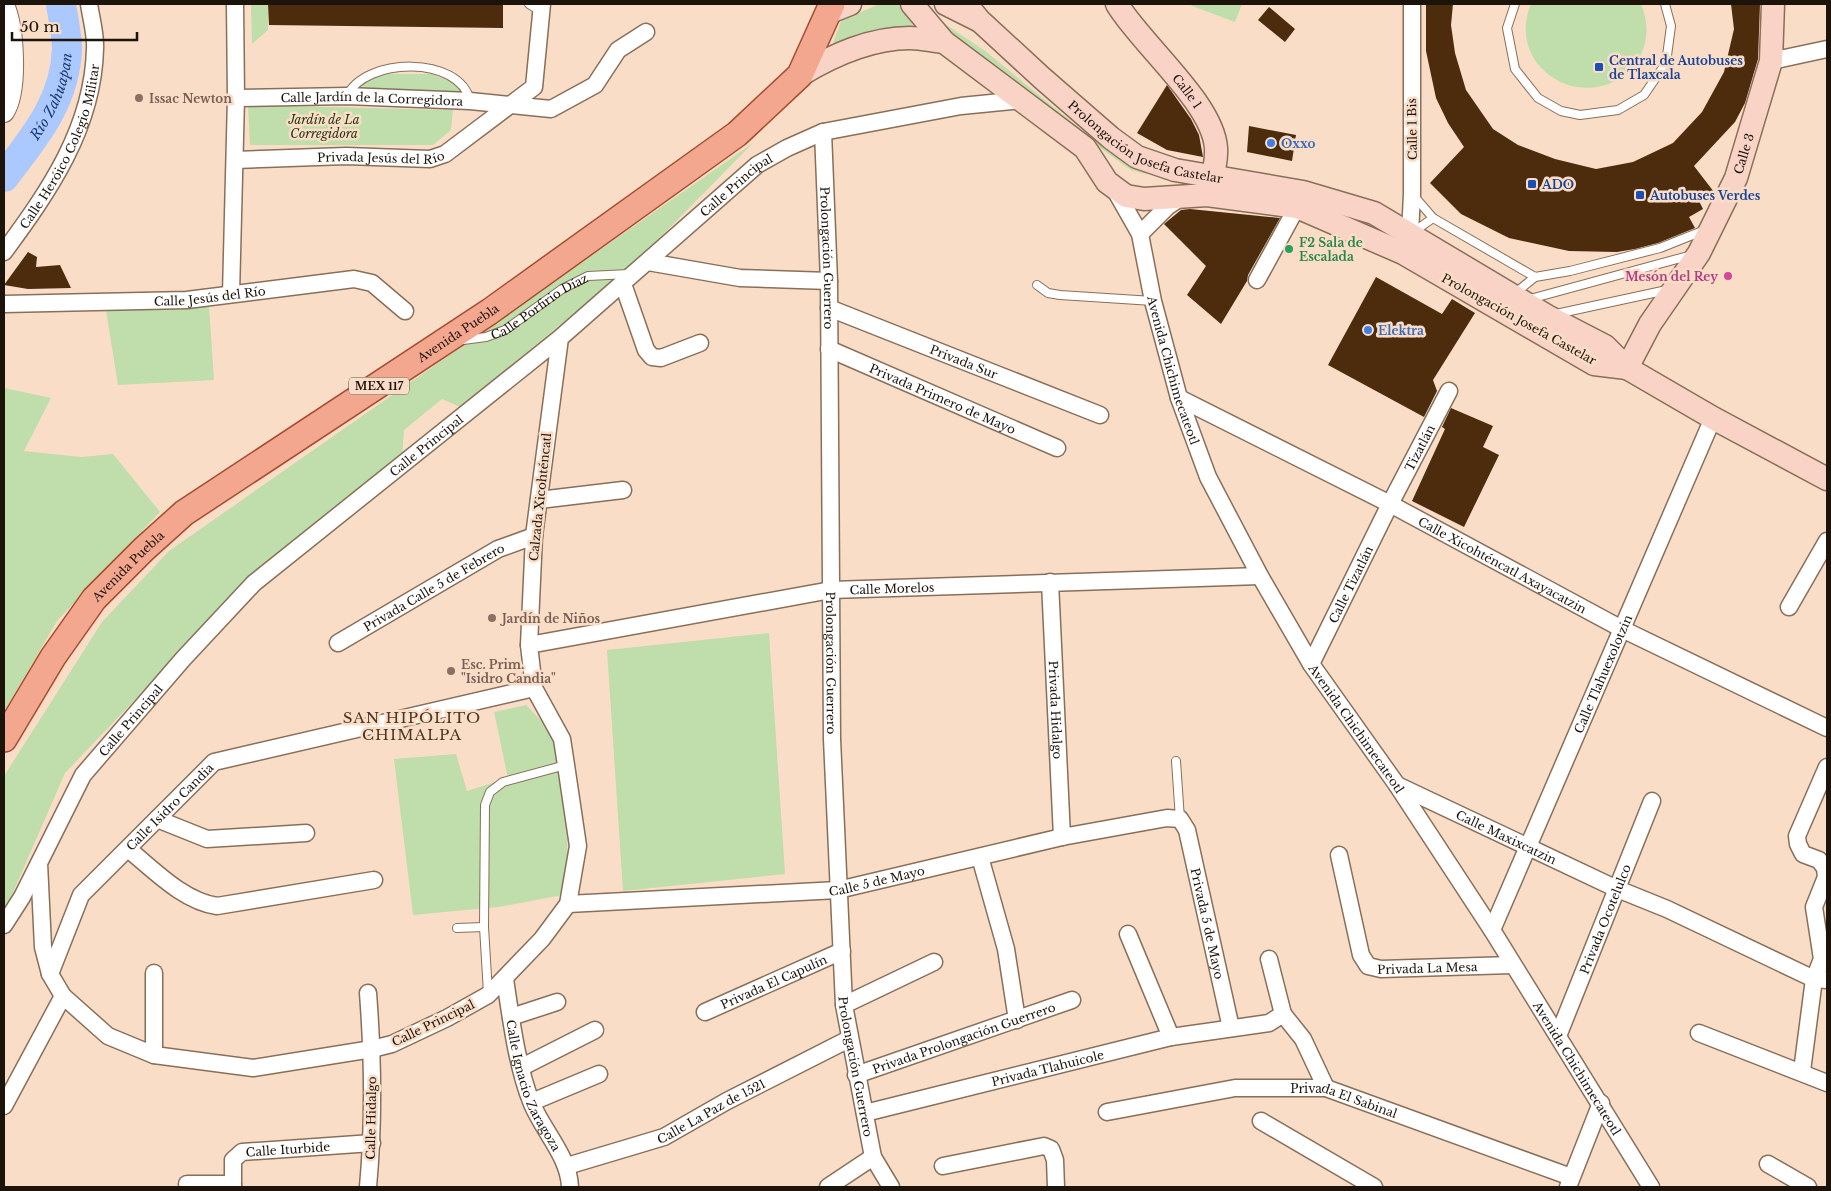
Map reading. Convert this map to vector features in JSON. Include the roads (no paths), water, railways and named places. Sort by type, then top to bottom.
[{"type":"main road","points":[[912,4],[944,42],[1085,148],[1115,190]]},
{"type":"main road","name":"Prolongación Josefa Castelar","points":[[946,4],[972,12],[1122,147],[1137,157],[1202,189],[1297,208],[1406,244],[1518,298],[1547,316],[1605,346],[1627,368]]},
{"type":"main road","name":"Calle 1","points":[[1117,4],[1126,19],[1202,112],[1211,128],[1216,147],[1202,189]]},
{"type":"main road","name":"Calle 3","points":[[1627,368],[1650,324],[1699,253],[1736,178],[1771,61],[1773,4]]},
{"type":"main road","name":"Avenida Puebla","points":[[4,739],[53,657],[94,599],[177,519],[446,342],[560,264],[737,134],[800,75],[838,6]]},
{"type":"main road","points":[[800,75],[826,60],[852,49],[881,41],[910,38],[944,42]]},
{"type":"main road","points":[[1101,172],[1113,154],[1122,147]]},
{"type":"main road","name":"Prolongación Josefa Castelar","points":[[1115,190],[1137,198],[1202,189],[1338,200],[1374,213],[1406,244],[1594,364],[1627,368]]},
{"type":"main road","points":[[1627,368],[1712,418],[1827,479]]},
{"type":"street","name":"Calle Heróico Colegio Militar","points":[[4,252],[41,202],[70,150],[90,99],[95,48],[88,4]]},
{"type":"street","points":[[231,294],[236,98],[235,4]]},
{"type":"street","name":"Calle 1 Bis","points":[[1406,244],[1412,194],[1412,4]]},
{"type":"street","points":[[4,5],[8,14],[14,65],[4,112]]},
{"type":"street","name":"Privada Jesús del Río","points":[[235,160],[346,156],[430,159],[445,154],[534,86],[538,6]]},
{"type":"street","name":"Calle Jardín de la Corregidora","points":[[236,98],[346,96],[470,101],[551,109],[595,85],[618,50],[646,32]]},
{"type":"street","points":[[1771,61],[1827,49]]},
{"type":"street","name":"Calle Principal","points":[[534,688],[562,739],[578,846],[568,904],[542,939],[488,995],[447,1018],[392,1044],[372,1050],[253,1068],[154,1055],[108,1036],[63,996],[50,974],[42,946],[39,863],[83,776],[183,659],[254,583],[560,338],[757,165],[787,148],[823,132],[961,106],[1022,100]]},
{"type":"street","name":"Prolongación Guerrero","points":[[823,132],[829,281],[832,739],[844,1005],[873,1157],[891,1187]]},
{"type":"street","points":[[1140,234],[1167,207],[1202,189]]},
{"type":"street","name":"Avenida Chichimecateotl","points":[[1115,190],[1140,234],[1153,301],[1179,398],[1208,477],[1260,576],[1311,664],[1398,785],[1492,930],[1512,965],[1601,1103],[1651,1187]]},
{"type":"street","points":[[1256,280],[1297,208]]},
{"type":"street","points":[[648,262],[740,278],[829,281]]},
{"type":"street","points":[[628,279],[646,350],[652,357],[661,358],[700,343]]},
{"type":"street","name":"Calle Jesús del Río","points":[[4,304],[187,300],[354,280],[372,283],[405,311]]},
{"type":"street","name":"Privada Sur","points":[[829,308],[1100,415]]},
{"type":"street","name":"Calzada Xicohténcatl","points":[[534,688],[529,645],[534,536],[560,338]]},
{"type":"street","name":"Privada Primero de Mayo","points":[[828,349],[1057,448]]},
{"type":"street","name":"Tizatlán","points":[[1390,504],[1448,391]]},
{"type":"street","name":"Calle Xicohténcatl Axayacatzin","points":[[1179,398],[1390,504],[1622,629],[1827,728]]},
{"type":"street","name":"Calle Tlahuexolotzin","points":[[1492,930],[1712,418]]},
{"type":"street","points":[[539,500],[623,490]]},
{"type":"street","name":"Calle Tizatlán","points":[[1311,664],[1390,504]]},
{"type":"street","name":"Privada Calle 5 de Febrero","points":[[338,643],[498,549],[534,536]]},
{"type":"street","points":[[1789,607],[1827,541]]},
{"type":"street","name":"Calle Morelos","points":[[529,645],[831,590],[1260,576]]},
{"type":"street","name":"Privada Hidalgo","points":[[1050,582],[1062,837]]},
{"type":"street","name":"Calle Isidro Candia","points":[[50,974],[82,894],[214,762],[534,688]]},
{"type":"street","points":[[1802,1071],[1821,979],[1822,959],[1814,907],[1826,877],[1825,868],[1819,860],[1803,854],[1798,844],[1797,836],[1827,767]]},
{"type":"street","name":"Calle Maxixcatzin","points":[[1398,785],[1615,888],[1667,909],[1821,979]]},
{"type":"street","name":"Privada Ocotelulco","points":[[1558,1036],[1615,888],[1652,801]]},
{"type":"street","name":"Calle 5 de Mayo","points":[[568,904],[838,890],[1062,837],[1167,818],[1180,819]]},
{"type":"street","points":[[157,819],[207,839],[306,833]]},
{"type":"street","name":"Privada 5 de Mayo","points":[[1180,819],[1187,830],[1231,1028]]},
{"type":"street","points":[[128,849],[191,898],[202,904],[217,906],[374,880]]},
{"type":"street","name":"Privada La Mesa","points":[[1339,854],[1360,955],[1368,966],[1381,970],[1512,965]]},
{"type":"street","points":[[980,857],[1006,950],[1017,1020]]},
{"type":"street","points":[[4,925],[22,897],[39,863]]},
{"type":"street","points":[[1128,934],[1171,1037]]},
{"type":"street","name":"Privada El Capulín","points":[[705,1012],[842,951]]},
{"type":"street","points":[[1269,959],[1283,1014],[1303,1039],[1326,1088]]},
{"type":"street","points":[[844,1005],[934,962]]},
{"type":"street","points":[[154,973],[154,1055]]},
{"type":"street","name":"Calle Ignacio Zaragoza","points":[[504,979],[522,1067],[532,1102],[545,1131],[567,1166],[570,1187]]},
{"type":"street","name":"Calle Hidalgo","points":[[368,993],[372,1050],[372,1143],[368,1187]]},
{"type":"street","points":[[4,1106],[63,996]]},
{"type":"street","name":"Privada Prolongación Guerrero","points":[[856,1075],[1072,1000]]},
{"type":"street","points":[[511,1017],[557,1002]]},
{"type":"street","name":"Privada Tlahuicole","points":[[865,1113],[1171,1037],[1269,1023],[1283,1014]]},
{"type":"street","points":[[522,1067],[594,1030]]},
{"type":"street","points":[[1699,1033],[1802,1071],[1827,1083]]},
{"type":"street","name":"Calle La Paz de 1521","points":[[567,1166],[664,1137],[849,1039]]},
{"type":"street","points":[[532,1102],[599,1074]]},
{"type":"street","name":"Privada El Sabinal","points":[[1107,1112],[1236,1088],[1326,1088],[1569,1182]]},
{"type":"street","points":[[1569,1182],[1601,1103]]},
{"type":"street","points":[[1261,1121],[1374,1187]]},
{"type":"street","name":"Calle Iturbide","points":[[233,1185],[233,1160],[242,1152],[372,1143]]},
{"type":"street","points":[[943,1166],[1044,1146],[1051,1149],[1055,1160],[1056,1187]]},
{"type":"street","points":[[828,1187],[873,1157]]},
{"type":"street","points":[[1768,1164],[1808,1187]]},
{"type":"street","points":[[187,1184],[233,1185]]},
{"type":"lane","points":[[1515,4],[1507,28],[1515,69],[1538,98],[1561,111],[1580,115],[1618,110],[1644,95],[1666,63],[1671,26],[1665,4]]},
{"type":"lane","points":[[346,96],[358,80],[380,71],[410,66],[434,69],[457,82],[469,94],[470,101]]},
{"type":"lane","points":[[1412,194],[1433,218],[1535,277],[1570,271],[1660,248],[1711,228]]},
{"type":"lane","points":[[1406,244],[1433,218]]},
{"type":"lane","points":[[1518,298],[1699,253]]},
{"type":"lane","name":"Calle Porfirio Díaz","points":[[446,342],[486,337],[505,330],[562,289],[588,276],[628,279]]},
{"type":"lane","points":[[1518,298],[1535,277]]},
{"type":"lane","points":[[1037,284],[1048,293],[1060,295],[1153,301]]},
{"type":"lane","points":[[1547,316],[1674,288]]},
{"type":"lane","points":[[1176,761],[1180,819]]},
{"type":"lane","points":[[488,995],[484,927],[485,805],[490,792],[503,782],[566,765]]},
{"type":"lane","points":[[457,928],[484,927]]},
{"type":"waterway","name":"Río Zahuapan","points":[[4,177],[37,133],[61,86],[67,49],[61,4]]},
{"type":"place","name":"Central de Autobuses de Tlaxcala","points":[[1599,67]]},
{"type":"place","name":"Issac Newton","points":[[139,98]]},
{"type":"place","name":"Oxxo","points":[[1271,143]]},
{"type":"place","name":"ADO","points":[[1532,184]]},
{"type":"place","name":"Autobuses Verdes","points":[[1640,195]]},
{"type":"place","name":"F2 Sala de Escalada","points":[[1289,249]]},
{"type":"place","name":"Mesón del Rey","points":[[1728,276]]},
{"type":"place","name":"Elektra","points":[[1368,330]]},
{"type":"place","name":"Jardín de Niños","points":[[492,618]]},
{"type":"place","name":"Esc. Prim. \"Isidro Candia\"","points":[[451,671]]},
{"type":"district","name":"SAN HIPÓLITO CHIMALPA","points":[[412,726]]},
{"type":"park label","name":"Jardín de La Corregidora","points":[[324,126]]}]
